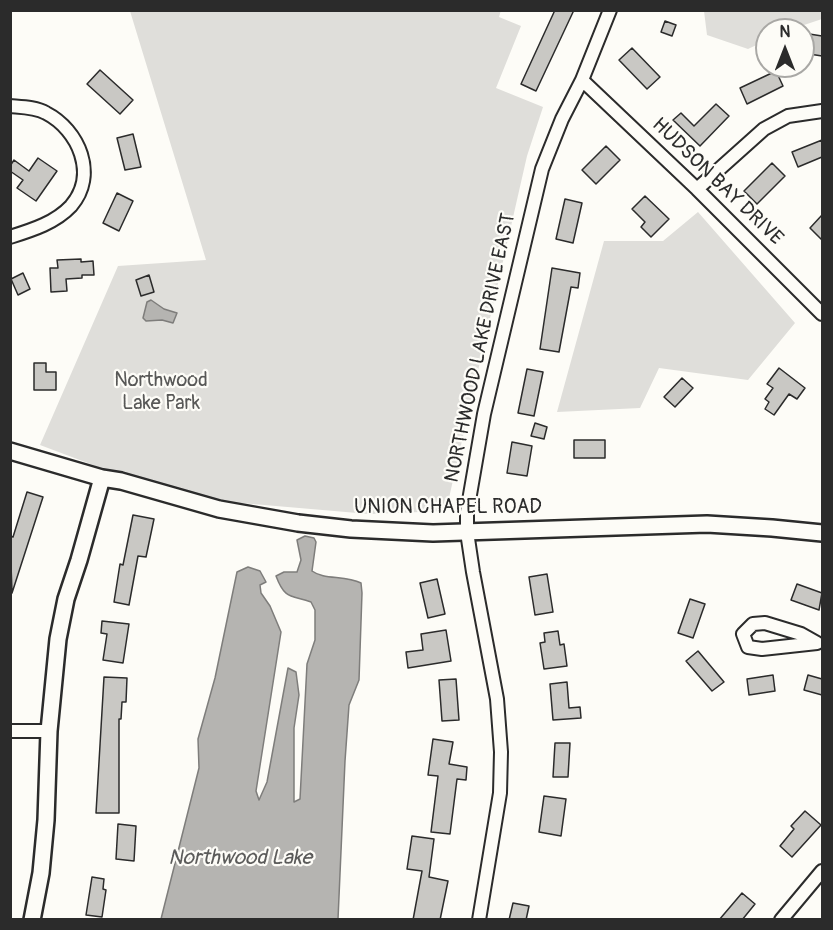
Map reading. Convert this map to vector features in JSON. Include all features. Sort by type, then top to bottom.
[{"type":"street","name":"NORTHWOOD LAKE DRIVE EAST","points":[[479,920],[500,793],[501,753],[496,691],[467,531],[467,512],[476,453],[532,208],[551,143],[582,80],[610,10]]},
{"type":"street","name":"HUDSON BAY DRIVE","points":[[582,80],[697,189],[822,314]]},
{"type":"street","points":[[10,106],[45,112],[60,122],[77,141],[84,167],[79,192],[73,204],[64,213],[42,226],[10,237]]},
{"type":"street","points":[[697,189],[764,129],[788,116],[822,111]]},
{"type":"street","name":"UNION CHAPEL ROAD","points":[[10,451],[219,509],[298,523],[351,529],[433,533],[706,524],[822,533]]},
{"type":"street","points":[[32,920],[46,820],[49,732],[58,639],[66,599],[102,478]]},
{"type":"street","points":[[765,623],[801,634],[820,644],[762,649],[748,647],[743,634],[753,624],[765,623]]},
{"type":"street","points":[[10,731],[49,732]]},
{"type":"street","points":[[781,920],[822,871]]},
{"type":"green space","name":"Northwood Lake Park","points":[[501,10],[499,17],[521,26],[496,88],[543,107],[527,156],[446,511],[369,514],[241,503],[194,503],[40,445],[118,266],[206,260],[130,11]]},
{"type":"green space","points":[[704,11],[822,11],[822,19],[815,21],[815,18],[755,18],[755,46],[748,49],[707,35]]},
{"type":"green space","points":[[698,212],[795,323],[748,380],[659,368],[640,408],[557,412],[604,241],[663,241]]},
{"type":"water","points":[[151,300],[164,309],[177,313],[173,323],[162,320],[146,321],[143,318],[147,302]]},
{"type":"water","name":"Northwood Lake","points":[[305,536],[314,538],[316,542],[312,571],[322,576],[361,583],[362,593],[359,680],[349,705],[338,919],[161,919],[199,768],[198,739],[215,678],[237,572],[248,567],[260,571],[266,582],[260,585],[261,593],[270,606],[281,632],[256,791],[259,800],[267,782],[288,668],[296,672],[299,695],[294,728],[294,802],[300,799],[307,664],[315,640],[315,610],[311,602],[286,593],[276,576],[284,572],[297,572],[301,560],[297,540]]},
{"type":"building","points":[[555,10],[574,10],[536,91],[521,84]]},
{"type":"building","points":[[665,21],[676,25],[672,36],[661,32]]},
{"type":"building","points":[[815,35],[822,36],[822,56],[815,55]]},
{"type":"building","points":[[632,48],[660,77],[647,89],[619,60]]},
{"type":"building","points":[[100,70],[133,100],[120,114],[87,84]]},
{"type":"building","points":[[761,78],[779,78],[783,86],[747,104],[740,88]]},
{"type":"building","points":[[716,104],[729,116],[700,146],[673,120],[681,113],[694,126]]},
{"type":"building","points":[[133,134],[141,167],[125,170],[117,138]]},
{"type":"building","points":[[822,140],[822,157],[798,167],[792,152]]},
{"type":"building","points":[[606,146],[620,160],[596,184],[582,170]]},
{"type":"building","points":[[38,158],[57,171],[36,201],[17,188],[23,180],[10,171],[10,166],[14,160],[29,171]]},
{"type":"building","points":[[772,163],[785,176],[757,204],[744,191]]},
{"type":"building","points":[[117,193],[133,201],[119,231],[103,223]]},
{"type":"building","points":[[645,196],[669,219],[651,237],[641,227],[645,222],[632,209]]},
{"type":"building","points":[[565,199],[582,203],[573,243],[556,239]]},
{"type":"building","points":[[822,215],[822,240],[810,228]]},
{"type":"building","points":[[81,259],[81,262],[93,261],[94,275],[66,279],[67,291],[51,292],[50,268],[58,268],[57,260]]},
{"type":"building","points":[[552,268],[580,273],[578,288],[571,287],[559,352],[540,349]]},
{"type":"building","points":[[23,273],[30,289],[18,295],[11,279]]},
{"type":"building","points":[[149,275],[154,292],[141,296],[136,280]]},
{"type":"building","points":[[34,363],[46,363],[46,372],[56,372],[56,390],[34,390]]},
{"type":"building","points":[[779,368],[805,388],[797,399],[789,394],[774,415],[765,409],[769,402],[765,399],[773,388],[767,384]]},
{"type":"building","points":[[527,369],[543,372],[534,416],[518,413]]},
{"type":"building","points":[[682,378],[693,388],[675,407],[664,397]]},
{"type":"building","points":[[535,423],[547,427],[544,439],[531,436]]},
{"type":"building","points":[[574,440],[605,440],[605,458],[574,458]]},
{"type":"building","points":[[512,442],[532,446],[527,476],[507,473]]},
{"type":"building","points":[[27,492],[43,497],[12,593],[10,536],[13,537]]},
{"type":"building","points":[[133,515],[154,519],[146,557],[138,556],[129,605],[114,602],[120,564],[123,565]]},
{"type":"building","points":[[547,574],[553,612],[535,615],[529,577]]},
{"type":"building","points":[[437,579],[445,614],[428,618],[420,583]]},
{"type":"building","points":[[797,584],[822,593],[819,610],[791,600]]},
{"type":"building","points":[[690,599],[705,604],[693,638],[678,633]]},
{"type":"building","points":[[102,621],[129,624],[123,663],[103,660],[107,634],[101,633]]},
{"type":"building","points":[[446,630],[451,661],[408,668],[406,652],[423,650],[421,634]]},
{"type":"building","points":[[558,631],[560,645],[564,644],[567,666],[544,669],[540,643],[545,642],[544,633]]},
{"type":"building","points":[[698,651],[724,682],[712,691],[686,661]]},
{"type":"building","points":[[773,675],[775,691],[749,695],[747,679]]},
{"type":"building","points":[[808,675],[822,679],[822,695],[804,690]]},
{"type":"building","points":[[104,677],[127,678],[126,702],[122,702],[121,719],[119,719],[119,813],[96,813]]},
{"type":"building","points":[[456,679],[459,720],[442,721],[439,680]]},
{"type":"building","points":[[567,682],[569,708],[580,707],[581,718],[553,720],[550,684]]},
{"type":"building","points":[[433,739],[453,742],[449,764],[467,767],[466,780],[457,779],[450,834],[431,832],[438,776],[428,775]]},
{"type":"building","points":[[555,743],[570,743],[568,777],[553,777]]},
{"type":"building","points":[[544,796],[566,799],[561,836],[539,832]]},
{"type":"building","points":[[805,811],[821,825],[792,857],[780,846],[794,829],[791,826]]},
{"type":"building","points":[[118,824],[136,826],[134,861],[116,859]]},
{"type":"building","points":[[412,836],[434,839],[429,877],[448,881],[440,920],[413,920],[422,871],[407,869]]},
{"type":"building","points":[[92,877],[104,879],[103,889],[106,890],[102,917],[86,915]]},
{"type":"building","points":[[742,893],[755,904],[742,920],[719,920]]},
{"type":"building","points":[[513,903],[529,906],[526,920],[509,920]]}]
